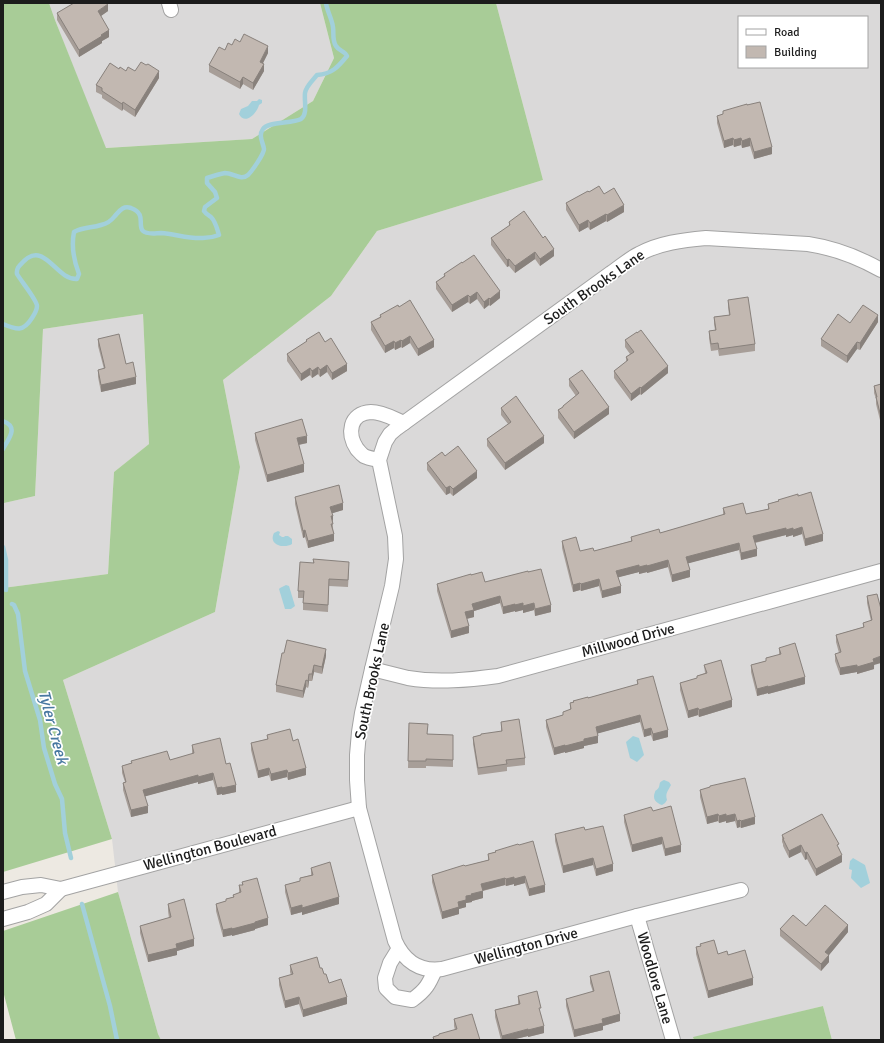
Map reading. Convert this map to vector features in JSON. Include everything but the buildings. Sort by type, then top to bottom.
[{"type":"street","name":"South Brooks Lane","points":[[414,965],[398,950],[395,941],[359,808],[357,780],[357,755],[362,713],[392,586],[396,559],[395,536],[379,460],[385,442],[390,434],[611,273],[639,254],[653,248],[690,239],[706,238],[808,244],[842,252],[864,260],[881,270]]},
{"type":"street","points":[[379,460],[364,456],[355,446],[350,432],[355,419],[364,414],[375,412],[382,413],[404,423]]},
{"type":"street","name":"Millwood Drive","points":[[372,669],[409,678],[432,680],[465,680],[498,676],[881,571]]},
{"type":"street","name":"Wellington Boulevard","points":[[3,892],[22,887],[40,885],[61,889],[359,808]]},
{"type":"street","name":"Wellington Boulevard","points":[[3,919],[28,912],[46,904],[61,889]]},
{"type":"street","name":"Wellington Drive","points":[[414,965],[426,969],[442,969],[637,916],[741,890]]},
{"type":"street","name":"Woodlore Lane","points":[[637,916],[673,1040]]},
{"type":"street","points":[[398,950],[390,963],[385,978],[386,988],[396,997],[412,1000],[423,992],[436,970]]},
{"type":"shaded area","points":[[49,3],[320,3],[334,58],[313,101],[252,139],[105,148]]},
{"type":"shaded area","points":[[496,3],[881,3],[881,1040],[832,1040],[823,1006],[693,1038],[694,1040],[161,1040],[158,1034],[118,892],[112,839],[63,680],[215,612],[240,467],[223,380],[331,296],[377,231],[543,180]]},
{"type":"shaded area","points":[[143,314],[149,444],[114,472],[108,574],[3,588],[4,503],[35,496],[43,329]]},
{"type":"green space","points":[[3,3],[49,3],[106,148],[252,139],[313,101],[334,58],[320,3],[496,3],[543,180],[377,231],[331,296],[223,380],[240,467],[215,612],[63,680],[112,839],[3,872],[3,588],[108,574],[114,472],[149,444],[143,314],[43,329],[35,496],[4,503],[3,522]]},
{"type":"green space","points":[[118,892],[158,1034],[161,1040],[16,1040],[3,991],[3,931]]},
{"type":"green space","points":[[823,1006],[832,1040],[694,1040],[693,1037]]},
{"type":"water","points":[[259,99],[262,100],[262,103],[253,115],[247,119],[244,119],[239,114],[241,109],[248,106],[252,101],[257,101]]},
{"type":"water","points":[[278,531],[280,532],[279,535],[282,537],[288,536],[292,539],[292,544],[281,546],[275,543],[273,540],[274,533]]},
{"type":"water","points":[[286,585],[289,586],[295,606],[291,609],[285,609],[279,589]]},
{"type":"water","points":[[633,736],[639,738],[644,755],[637,762],[630,758],[626,742]]},
{"type":"water","points":[[664,780],[669,782],[671,785],[667,794],[667,800],[662,805],[656,802],[654,799],[654,794],[661,781]]},
{"type":"water","points":[[853,858],[865,865],[870,883],[861,888],[851,878],[852,870],[849,869],[850,861]]},
{"type":"waterway","name":"Tyler Creek","points":[[3,324],[12,328],[23,328],[29,323],[34,315],[37,306],[36,303],[17,274],[18,268],[24,261],[31,256],[44,258],[63,274],[70,278],[77,279],[79,274],[74,254],[74,232],[106,223],[125,207],[136,210],[139,213],[141,229],[147,233],[172,234],[198,238],[209,238],[219,235],[214,221],[204,211],[205,207],[217,198],[215,192],[207,183],[207,178],[225,173],[240,177],[245,177],[248,175],[258,162],[264,149],[261,137],[263,129],[266,126],[301,119],[304,114],[305,93],[308,86],[317,75],[331,71],[347,56],[337,48],[335,44],[332,24],[326,3]]},
{"type":"waterway","name":"Tyler Creek","points":[[3,421],[8,423],[12,430],[3,449]]},
{"type":"waterway","name":"Tyler Creek","points":[[3,547],[6,560],[6,590]]},
{"type":"waterway","name":"Tyler Creek","points":[[12,604],[14,605],[18,614],[25,671],[40,720],[44,748],[55,784],[62,799],[65,833],[71,858]]},
{"type":"waterway","name":"Tyler Creek","points":[[82,904],[110,1006],[117,1040]]}]
